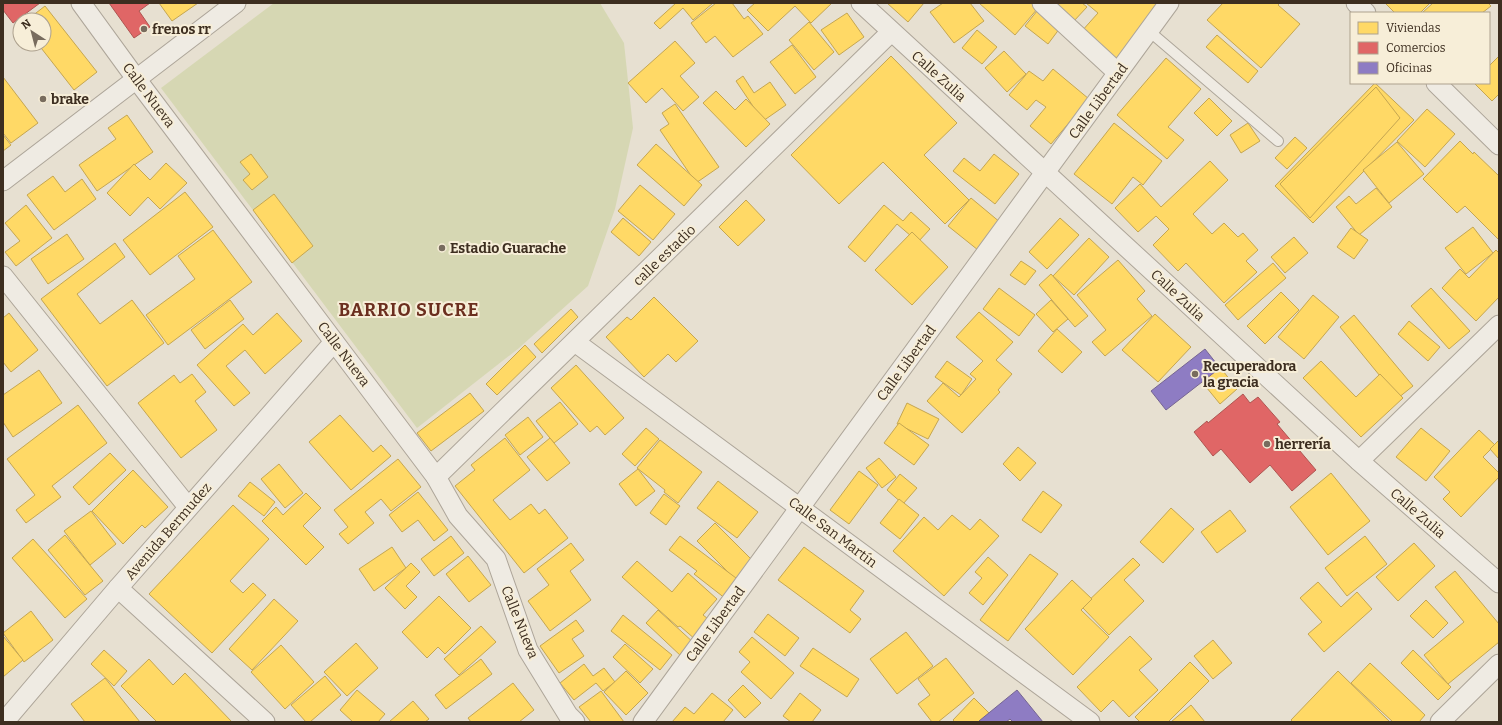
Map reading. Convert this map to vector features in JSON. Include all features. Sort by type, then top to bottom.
[{"type":"street","name":"Calle Nueva","points":[[81,3],[137,80],[436,477],[458,516],[496,559],[528,650],[568,714],[575,722]]},
{"type":"street","points":[[3,181],[236,3]]},
{"type":"street","name":"Calle Zulia","points":[[861,3],[1359,461],[1499,583]]},
{"type":"street","points":[[1042,3],[1118,73]]},
{"type":"street","name":"Calle Libertad","points":[[643,722],[1170,3]]},
{"type":"street","points":[[1356,3],[1365,12]]},
{"type":"street","name":"calle estadio","points":[[436,477],[891,32]]},
{"type":"street","points":[[1437,84],[1499,145]]},
{"type":"street","points":[[3,276],[188,506]]},
{"type":"street","points":[[1359,461],[1499,325]]},
{"type":"street","name":"Avenida Bermudez","points":[[4,722],[188,506],[334,342]]},
{"type":"street","name":"Calle San Martín","points":[[575,342],[1090,722]]},
{"type":"street","points":[[118,588],[265,722]]},
{"type":"street","points":[[1440,722],[1499,664]]},
{"type":"lane","points":[[1149,31],[1278,141]]},
{"type":"green space","name":"Estadio Guarache","points":[[274,3],[600,3],[624,43],[633,128],[615,209],[588,286],[519,348],[417,428],[161,88]]},
{"type":"building: Viviendas","points":[[159,3],[198,3],[172,21]]},
{"type":"building: Viviendas","points":[[676,3],[713,3],[693,20],[683,8],[660,29],[654,23]]},
{"type":"building: Viviendas","points":[[716,3],[732,3],[744,19],[748,16],[763,34],[733,57],[715,36],[706,43],[691,23]]},
{"type":"building: Viviendas","points":[[755,3],[832,3],[811,23],[795,6],[768,31],[747,10]]},
{"type":"building: Viviendas","points":[[887,3],[924,3],[908,22]]},
{"type":"building: Viviendas","points":[[943,3],[970,3],[984,21],[954,43],[930,12]]},
{"type":"building: Viviendas","points":[[979,3],[1033,3],[1038,8],[1015,35]]},
{"type":"building: Viviendas","points":[[1052,3],[1082,3],[1087,7],[1073,22]]},
{"type":"building: Viviendas","points":[[1086,3],[1166,3],[1114,61],[1081,32],[1098,13]]},
{"type":"building: Viviendas","points":[[1223,3],[1280,3],[1278,5],[1300,24],[1261,68],[1207,20]]},
{"type":"building: Viviendas","points":[[1385,3],[1430,3],[1421,12],[1394,12]]},
{"type":"building: Viviendas","points":[[1433,3],[1488,3],[1491,6],[1483,12],[1423,12]]},
{"type":"building: Viviendas","points":[[45,6],[50,12],[37,12]]},
{"type":"building: Viviendas","points":[[1037,11],[1060,28],[1048,44],[1025,26]]},
{"type":"building: Viviendas","points":[[847,13],[864,37],[839,55],[821,30]]},
{"type":"building: Viviendas","points":[[52,15],[97,72],[74,90],[44,52],[52,52]]},
{"type":"building: Viviendas","points":[[809,22],[834,52],[814,70],[789,40]]},
{"type":"building: Viviendas","points":[[977,30],[997,47],[982,64],[962,48]]},
{"type":"building: Viviendas","points":[[1217,35],[1258,71],[1248,83],[1206,47]]},
{"type":"building: Viviendas","points":[[675,41],[695,63],[680,76],[699,97],[683,111],[662,88],[646,103],[628,83]]},
{"type":"building: Viviendas","points":[[792,45],[816,77],[795,94],[770,62]]},
{"type":"building: Viviendas","points":[[1004,51],[1026,74],[1007,92],[985,68]]},
{"type":"building: Viviendas","points":[[891,56],[957,123],[924,155],[969,200],[945,224],[883,162],[839,204],[791,155]]},
{"type":"building: Viviendas","points":[[1499,56],[1499,94],[1492,101],[1475,84],[1490,84],[1490,65]]},
{"type":"building: Viviendas","points":[[1166,58],[1201,89],[1168,127],[1184,140],[1167,159],[1117,115]]},
{"type":"building: Viviendas","points":[[1053,69],[1089,99],[1051,144],[1030,126],[1046,107],[1036,100],[1027,110],[1009,95],[1029,71],[1043,81]]},
{"type":"building: Viviendas","points":[[743,76],[754,93],[770,82],[786,105],[763,121],[736,81]]},
{"type":"building: Viviendas","points":[[3,77],[38,123],[11,143],[3,133]]},
{"type":"building: Viviendas","points":[[1374,84],[1376,84],[1414,120],[1313,223],[1275,186]]},
{"type":"building: Viviendas","points":[[1376,87],[1400,118],[1310,218],[1280,184]]},
{"type":"building: Viviendas","points":[[716,91],[735,110],[746,99],[770,124],[746,147],[703,103]]},
{"type":"building: Viviendas","points":[[1209,98],[1232,121],[1217,136],[1194,113]]},
{"type":"building: Viviendas","points":[[675,104],[719,167],[696,183],[660,130],[669,124],[662,113]]},
{"type":"building: Viviendas","points":[[1427,109],[1455,134],[1425,167],[1397,141]]},
{"type":"building: Viviendas","points":[[127,115],[153,152],[97,191],[79,165],[116,139],[108,128]]},
{"type":"building: Viviendas","points":[[1114,123],[1162,161],[1143,185],[1133,177],[1112,204],[1074,174]]},
{"type":"building: Viviendas","points":[[1248,123],[1260,141],[1241,153],[1230,135]]},
{"type":"building: Viviendas","points":[[3,135],[11,145],[3,151]]},
{"type":"building: Viviendas","points":[[1295,137],[1307,148],[1287,169],[1275,158]]},
{"type":"building: Viviendas","points":[[1460,141],[1499,176],[1499,240],[1465,206],[1457,213],[1423,179]]},
{"type":"building: Viviendas","points":[[1397,142],[1424,174],[1389,203],[1363,170]]},
{"type":"building: Viviendas","points":[[656,144],[702,185],[684,206],[637,165]]},
{"type":"building: Viviendas","points":[[251,154],[268,177],[252,190],[243,180],[250,174],[240,162]]},
{"type":"building: Viviendas","points":[[994,154],[1019,174],[995,204],[953,171],[964,158],[980,171]]},
{"type":"building: Viviendas","points":[[1210,161],[1228,180],[1193,214],[1212,234],[1224,223],[1238,237],[1243,233],[1258,250],[1246,261],[1257,272],[1224,303],[1186,263],[1178,271],[1153,245],[1169,229],[1156,216],[1138,232],[1115,208],[1140,184],[1161,207]]},
{"type":"building: Viviendas","points":[[166,163],[187,183],[160,209],[148,197],[130,216],[107,193],[134,164],[150,180]]},
{"type":"building: Viviendas","points":[[53,176],[65,192],[82,179],[96,199],[54,230],[27,195]]},
{"type":"building: Viviendas","points":[[640,185],[675,214],[653,240],[618,211]]},
{"type":"building: Viviendas","points":[[1376,188],[1392,207],[1359,235],[1336,207],[1349,196],[1356,204]]},
{"type":"building: Viviendas","points":[[185,192],[213,227],[150,275],[123,240]]},
{"type":"building: Viviendas","points":[[274,194],[313,246],[292,263],[253,210]]},
{"type":"building: Viviendas","points":[[971,198],[1001,223],[978,250],[948,226]]},
{"type":"building: Viviendas","points":[[746,200],[765,220],[738,246],[719,227]]},
{"type":"building: Viviendas","points":[[26,205],[52,238],[16,266],[5,252],[20,241],[5,223]]},
{"type":"building: Viviendas","points":[[884,205],[903,221],[911,212],[930,229],[918,242],[897,224],[865,262],[848,247]]},
{"type":"building: Viviendas","points":[[623,218],[651,242],[639,256],[611,232]]},
{"type":"building: Viviendas","points":[[1060,218],[1079,235],[1047,269],[1029,252]]},
{"type":"building: Viviendas","points":[[1473,227],[1493,253],[1466,274],[1445,248]]},
{"type":"building: Viviendas","points":[[1351,228],[1368,240],[1354,259],[1337,247]]},
{"type":"building: Viviendas","points":[[213,230],[252,282],[168,345],[146,315],[195,279],[178,256]]},
{"type":"building: Viviendas","points":[[912,232],[948,267],[912,305],[875,270]]},
{"type":"building: Viviendas","points":[[67,234],[84,259],[48,284],[31,259]]},
{"type":"building: Viviendas","points":[[1294,237],[1308,253],[1285,273],[1271,257]]},
{"type":"building: Viviendas","points":[[1089,238],[1109,257],[1074,295],[1053,276]]},
{"type":"building: Viviendas","points":[[115,243],[125,257],[77,294],[100,324],[132,300],[164,343],[107,386],[41,299]]},
{"type":"building: Viviendas","points":[[1496,250],[1499,253],[1499,297],[1476,321],[1442,288],[1460,269],[1469,278]]},
{"type":"building: Viviendas","points":[[1118,260],[1145,291],[1137,299],[1152,316],[1105,356],[1092,342],[1106,330],[1077,295]]},
{"type":"building: Viviendas","points":[[1021,261],[1036,271],[1025,285],[1010,275]]},
{"type":"building: Viviendas","points":[[1273,263],[1286,278],[1238,320],[1225,305]]},
{"type":"building: Viviendas","points":[[1051,274],[1088,316],[1075,327],[1039,285]]},
{"type":"building: Viviendas","points":[[999,288],[1035,315],[1019,336],[983,309]]},
{"type":"building: Viviendas","points":[[1431,288],[1470,331],[1449,349],[1411,306]]},
{"type":"building: Viviendas","points":[[1281,292],[1299,310],[1265,344],[1247,326]]},
{"type":"building: Viviendas","points":[[1313,295],[1339,317],[1304,359],[1278,337]]},
{"type":"building: Viviendas","points":[[654,297],[698,341],[676,362],[668,354],[644,377],[606,337],[627,317],[631,320]]},
{"type":"building: Viviendas","points":[[230,300],[244,319],[205,349],[191,330]]},
{"type":"building: Viviendas","points":[[1051,300],[1068,319],[1053,332],[1036,314]]},
{"type":"building: Viviendas","points":[[571,309],[578,317],[542,353],[534,344]]},
{"type":"building: Viviendas","points":[[979,312],[1013,342],[996,360],[1012,374],[998,390],[1000,392],[962,433],[927,401],[943,383],[959,397],[976,379],[970,374],[983,361],[956,337]]},
{"type":"building: Viviendas","points":[[9,313],[38,350],[11,372],[3,362],[3,318]]},
{"type":"building: Viviendas","points":[[277,313],[302,341],[265,374],[245,350],[226,366],[250,393],[234,406],[197,365],[243,324],[253,335]]},
{"type":"building: Viviendas","points":[[1155,314],[1191,347],[1158,382],[1122,350]]},
{"type":"building: Viviendas","points":[[1354,315],[1413,386],[1398,398],[1340,327]]},
{"type":"building: Viviendas","points":[[1409,321],[1440,347],[1428,361],[1398,334]]},
{"type":"building: Viviendas","points":[[1057,329],[1082,352],[1062,373],[1038,351]]},
{"type":"building: Viviendas","points":[[525,345],[536,357],[497,395],[486,384]]},
{"type":"building: Viviendas","points":[[947,361],[972,379],[961,395],[935,377]]},
{"type":"building: Viviendas","points":[[1321,361],[1356,397],[1380,374],[1403,398],[1361,437],[1303,378]]},
{"type":"building: Viviendas","points":[[576,365],[624,418],[605,435],[597,426],[590,432],[551,388]]},
{"type":"building: Viviendas","points":[[1220,367],[1237,389],[1220,404],[1202,382]]},
{"type":"building: Viviendas","points":[[39,370],[62,403],[13,437],[3,422],[3,395]]},
{"type":"building: Viviendas","points":[[192,374],[206,392],[195,401],[217,430],[181,458],[138,403],[174,375],[180,383]]},
{"type":"building: Viviendas","points":[[470,393],[484,411],[431,451],[417,433]]},
{"type":"building: Viviendas","points":[[560,402],[578,424],[554,443],[536,421]]},
{"type":"building: Viviendas","points":[[907,403],[939,419],[928,439],[897,424]]},
{"type":"building: Viviendas","points":[[78,405],[107,443],[52,486],[61,497],[26,523],[16,510],[35,495],[7,459]]},
{"type":"building: Viviendas","points":[[340,415],[373,452],[381,445],[391,456],[351,490],[309,442]]},
{"type":"building: Viviendas","points":[[528,417],[543,437],[520,455],[505,435]]},
{"type":"building: Viviendas","points":[[899,423],[929,445],[914,465],[884,443]]},
{"type":"building: Viviendas","points":[[646,428],[659,439],[635,466],[622,454]]},
{"type":"building: Viviendas","points":[[1421,428],[1450,451],[1426,481],[1396,457]]},
{"type":"building: Viviendas","points":[[1479,430],[1495,445],[1483,457],[1499,473],[1499,477],[1461,517],[1443,499],[1450,492],[1434,477]]},
{"type":"building: Viviendas","points":[[505,438],[530,470],[493,500],[510,520],[531,504],[539,514],[545,509],[568,538],[524,573],[455,486],[475,470],[471,465]]},
{"type":"building: Viviendas","points":[[550,438],[570,463],[547,481],[527,457]]},
{"type":"building: Viviendas","points":[[660,440],[702,472],[678,503],[664,492],[665,490],[637,468]]},
{"type":"building: Viviendas","points":[[1499,440],[1499,459],[1490,449]]},
{"type":"building: Viviendas","points":[[1018,447],[1036,463],[1020,481],[1003,464]]},
{"type":"building: Viviendas","points":[[110,453],[126,470],[89,505],[73,487]]},
{"type":"building: Viviendas","points":[[879,458],[896,477],[882,488],[866,468]]},
{"type":"building: Viviendas","points":[[398,459],[421,487],[391,511],[381,499],[365,512],[374,523],[348,544],[339,534],[348,527],[334,510]]},
{"type":"building: Viviendas","points":[[279,464],[303,493],[285,508],[261,479]]},
{"type":"building: Viviendas","points":[[638,469],[655,491],[636,506],[619,484]]},
{"type":"building: Viviendas","points":[[133,470],[168,507],[145,528],[142,525],[123,544],[92,511]]},
{"type":"building: Viviendas","points":[[859,471],[878,485],[849,524],[830,510]]},
{"type":"building: Viviendas","points":[[1331,473],[1370,521],[1328,555],[1290,507]]},
{"type":"building: Viviendas","points":[[900,474],[917,488],[903,504],[887,490]]},
{"type":"building: Viviendas","points":[[718,481],[758,512],[737,538],[697,508]]},
{"type":"building: Viviendas","points":[[250,482],[275,502],[264,516],[238,496]]},
{"type":"building: Viviendas","points":[[1043,491],[1062,505],[1041,533],[1022,520]]},
{"type":"building: Viviendas","points":[[418,492],[448,530],[434,541],[418,520],[402,532],[389,515]]},
{"type":"building: Viviendas","points":[[306,493],[321,508],[303,526],[324,547],[306,565],[262,521],[276,507],[283,515]]},
{"type":"building: Viviendas","points":[[664,494],[680,506],[666,525],[650,513]]},
{"type":"building: Viviendas","points":[[899,499],[919,515],[900,539],[880,523]]},
{"type":"building: Viviendas","points":[[233,505],[269,539],[230,581],[243,593],[253,583],[266,595],[212,653],[149,594]]},
{"type":"building: Viviendas","points":[[1171,508],[1194,529],[1163,563],[1140,542]]},
{"type":"building: Viviendas","points":[[1230,510],[1246,531],[1217,553],[1201,532]]},
{"type":"building: Viviendas","points":[[91,511],[116,544],[90,565],[64,531]]},
{"type":"building: Viviendas","points":[[952,515],[970,530],[980,519],[999,536],[944,596],[893,551],[924,517],[938,530]]},
{"type":"building: Viviendas","points":[[715,523],[753,561],[735,579],[697,541]]},
{"type":"building: Viviendas","points":[[65,535],[103,581],[85,595],[48,550]]},
{"type":"building: Viviendas","points":[[451,536],[464,553],[434,576],[421,559]]},
{"type":"building: Viviendas","points":[[680,536],[740,581],[726,599],[694,574],[697,571],[669,550]]},
{"type":"building: Viviendas","points":[[1365,536],[1387,564],[1347,596],[1325,568]]},
{"type":"building: Viviendas","points":[[33,539],[87,599],[65,618],[12,558]]},
{"type":"building: Viviendas","points":[[571,543],[584,560],[570,571],[591,600],[550,631],[528,601],[549,585],[537,569]]},
{"type":"building: Viviendas","points":[[1414,543],[1435,566],[1398,601],[1376,577]]},
{"type":"building: Viviendas","points":[[392,547],[406,568],[374,591],[359,569]]},
{"type":"building: Viviendas","points":[[804,547],[864,591],[850,610],[861,619],[850,633],[778,580]]},
{"type":"building: Viviendas","points":[[1030,554],[1058,574],[1008,641],[980,620]]},
{"type":"building: Viviendas","points":[[468,556],[491,585],[469,602],[446,574]]},
{"type":"building: Viviendas","points":[[988,557],[1008,575],[983,605],[969,593],[982,578],[975,572]]},
{"type":"building: Viviendas","points":[[1133,558],[1140,565],[1124,580],[1144,601],[1109,635],[1082,607]]},
{"type":"building: Viviendas","points":[[637,561],[672,592],[688,573],[717,599],[703,615],[712,622],[696,640],[680,626],[678,627],[622,577]]},
{"type":"building: Viviendas","points":[[411,563],[420,572],[406,586],[417,597],[405,609],[385,588]]},
{"type":"building: Viviendas","points":[[1455,571],[1499,624],[1499,642],[1448,684],[1424,655],[1464,622],[1435,587]]},
{"type":"building: Viviendas","points":[[1072,580],[1092,599],[1081,610],[1109,637],[1073,675],[1025,629]]},
{"type":"building: Viviendas","points":[[1318,582],[1341,607],[1357,592],[1372,609],[1324,652],[1308,634],[1322,622],[1300,598]]},
{"type":"building: Viviendas","points":[[439,596],[471,628],[445,654],[438,647],[427,658],[402,632]]},
{"type":"building: Viviendas","points":[[274,599],[298,621],[252,670],[229,649]]},
{"type":"building: Viviendas","points":[[1426,600],[1448,623],[1433,638],[1410,616]]},
{"type":"building: Viviendas","points":[[658,610],[695,644],[682,657],[646,623]]},
{"type":"building: Viviendas","points":[[31,611],[53,640],[24,662],[3,633]]},
{"type":"building: Viviendas","points":[[768,614],[799,638],[785,656],[754,632]]},
{"type":"building: Viviendas","points":[[623,615],[672,655],[660,670],[611,631]]},
{"type":"building: Viviendas","points":[[576,620],[584,631],[572,639],[584,656],[559,673],[540,646]]},
{"type":"building: Viviendas","points":[[481,626],[496,642],[459,675],[444,659]]},
{"type":"building: Viviendas","points":[[906,632],[933,666],[897,694],[870,659]]},
{"type":"building: Viviendas","points":[[3,636],[23,660],[3,677]]},
{"type":"building: Viviendas","points":[[1130,636],[1152,659],[1139,670],[1158,690],[1129,717],[1113,700],[1101,712],[1077,687]]},
{"type":"building: Viviendas","points":[[752,637],[794,673],[771,699],[741,672],[750,662],[739,652]]},
{"type":"building: Viviendas","points":[[1213,640],[1232,663],[1213,679],[1194,656]]},
{"type":"building: Viviendas","points":[[356,643],[378,668],[347,696],[324,672]]},
{"type":"building: Viviendas","points":[[625,644],[653,669],[640,683],[613,657]]},
{"type":"building: Viviendas","points":[[281,645],[314,682],[285,709],[251,672]]},
{"type":"building: Viviendas","points":[[813,648],[859,679],[847,697],[800,666]]},
{"type":"building: Viviendas","points":[[104,650],[127,671],[114,686],[91,664]]},
{"type":"building: Viviendas","points":[[1413,650],[1451,687],[1438,700],[1401,663]]},
{"type":"building: Viviendas","points":[[946,658],[974,693],[938,722],[932,722],[918,704],[930,695],[918,679]]},
{"type":"building: Viviendas","points":[[149,659],[173,685],[185,673],[232,722],[157,722],[121,686]]},
{"type":"building: Viviendas","points":[[481,659],[492,674],[446,709],[435,695]]},
{"type":"building: Viviendas","points":[[1190,662],[1209,681],[1168,722],[1140,722],[1135,717]]},
{"type":"building: Viviendas","points":[[1370,663],[1425,715],[1419,722],[1393,722],[1351,683]]},
{"type":"building: Viviendas","points":[[584,664],[593,676],[604,668],[615,682],[603,691],[596,683],[574,700],[560,683]]},
{"type":"building: Viviendas","points":[[626,671],[648,693],[626,715],[604,692]]},
{"type":"building: Viviendas","points":[[1338,671],[1390,722],[1293,722],[1291,720]]},
{"type":"building: Viviendas","points":[[325,676],[341,695],[310,722],[306,722],[291,705]]},
{"type":"building: Viviendas","points":[[105,678],[140,722],[85,722],[71,704]]},
{"type":"building: Viviendas","points":[[513,683],[534,710],[519,722],[471,722],[468,718]]},
{"type":"building: Viviendas","points":[[743,685],[761,703],[745,718],[728,700]]},
{"type":"building: Viviendas","points":[[357,690],[385,714],[378,722],[353,722],[340,710]]},
{"type":"building: Viviendas","points":[[601,691],[624,722],[591,722],[579,707]]},
{"type":"building: Viviendas","points":[[712,693],[733,710],[723,722],[672,722],[685,707],[694,714]]},
{"type":"building: Viviendas","points":[[800,693],[821,710],[812,722],[791,722],[783,716]]},
{"type":"building: Viviendas","points":[[974,698],[989,713],[980,722],[955,722],[953,720]]},
{"type":"building: Viviendas","points":[[413,701],[429,719],[425,722],[389,722]]},
{"type":"building: Viviendas","points":[[1191,705],[1205,722],[1171,722]]},
{"type":"building: Comercios","points":[[3,3],[40,3],[28,12],[12,12],[12,22],[3,10]]},
{"type":"building: Comercios","points":[[109,3],[150,3],[139,11],[150,27],[134,38]]},
{"type":"building: Comercios","points":[[1243,394],[1250,403],[1258,397],[1280,422],[1277,424],[1316,470],[1292,491],[1270,465],[1250,483],[1221,449],[1213,456],[1194,432],[1207,421],[1208,423]]},
{"type":"building: Oficinas","points":[[1205,349],[1220,368],[1166,410],[1151,391]]},
{"type":"building: Oficinas","points":[[1017,690],[1043,722],[1013,722],[1010,719],[1006,722],[979,721]]},
{"type":"place","name":"frenos rr","points":[[144,29]]},
{"type":"place","name":"brake","points":[[43,99]]},
{"type":"place","name":"Estadio Guarache","points":[[442,248]]},
{"type":"place","name":"Recuperadora la gracia","points":[[1195,374]]},
{"type":"place","name":"herrería","points":[[1267,444]]},
{"type":"district","name":"BARRIO SUCRE","points":[[409,310]]}]
